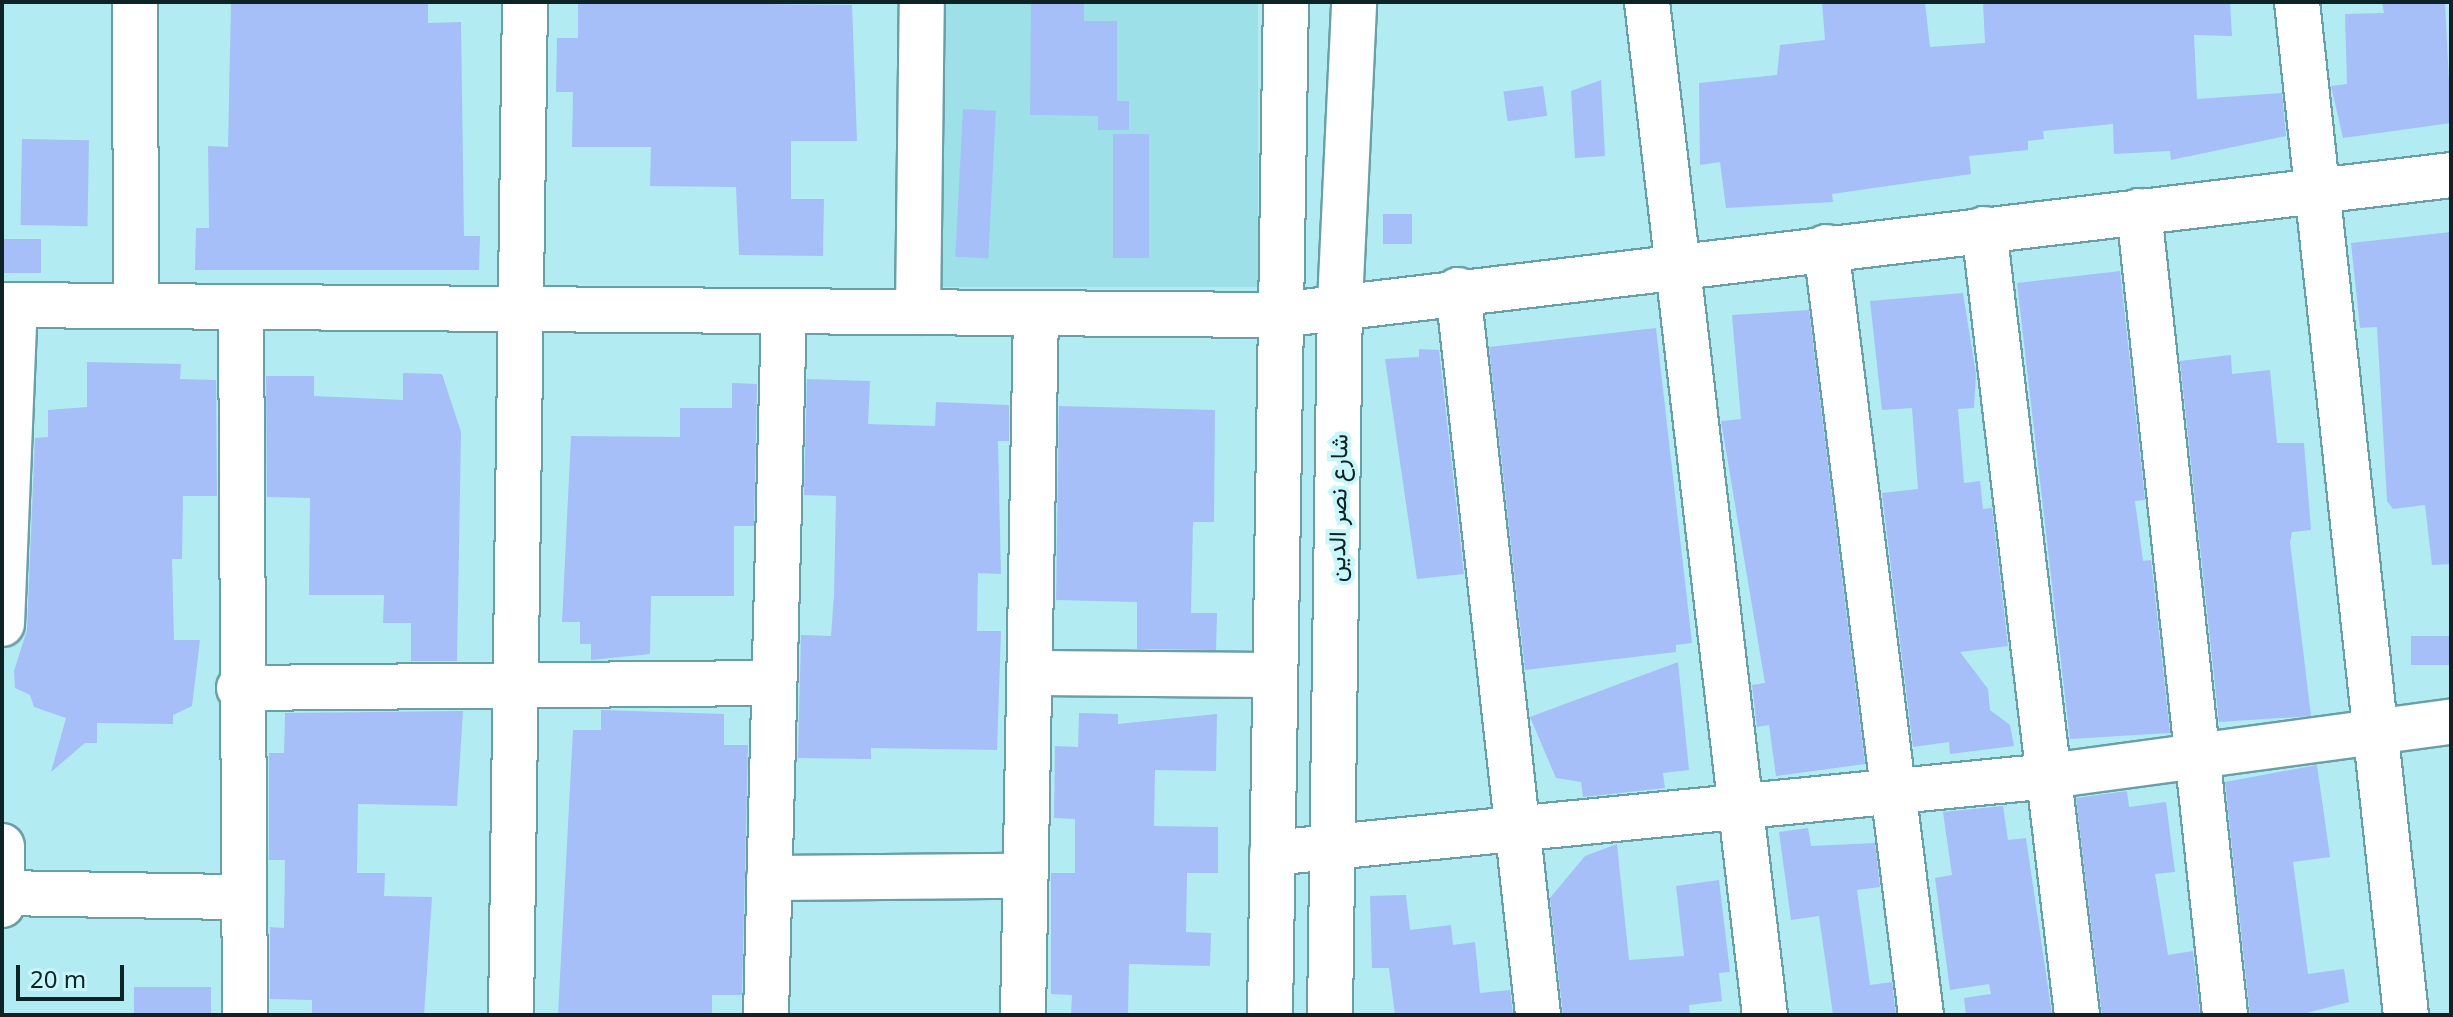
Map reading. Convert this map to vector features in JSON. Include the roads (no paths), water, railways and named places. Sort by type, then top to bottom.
[{"type":"street","points":[[135,2],[136,306]]},
{"type":"street","points":[[511,1015],[525,2]]},
{"type":"street","points":[[918,312],[922,2]]},
{"type":"street","points":[[1270,1015],[1286,2]]},
{"type":"street","name":"شارع نصر الدين","points":[[1330,1015],[1340,303],[1354,2]]},
{"type":"street","points":[[1647,2],[1674,265],[1765,1015]]},
{"type":"street","points":[[2297,2],[2322,190],[2371,734],[2406,1015]]},
{"type":"street","points":[[2,624],[8,305],[1279,315],[1340,303],[2451,175]]},
{"type":"street","points":[[2139,211],[2225,1015]]},
{"type":"street","points":[[1984,229],[2077,1015]]},
{"type":"street","points":[[1826,247],[1921,1015]]},
{"type":"street","points":[[1458,290],[1538,1015]]},
{"type":"street","points":[[241,307],[239,688],[245,1015]]},
{"type":"street","points":[[766,1015],[784,311]]},
{"type":"street","points":[[1023,1015],[1023,876],[1036,313]]},
{"type":"street","points":[[1030,673],[1274,675]]},
{"type":"street","points":[[239,688],[515,683],[774,683]]},
{"type":"street","points":[[1272,853],[1738,810],[2049,776],[2451,722]]},
{"type":"street","points":[[2,846],[2,905]]},
{"type":"street","points":[[769,878],[1023,876]]},
{"type":"street","points":[[2,893],[243,897]]}]
